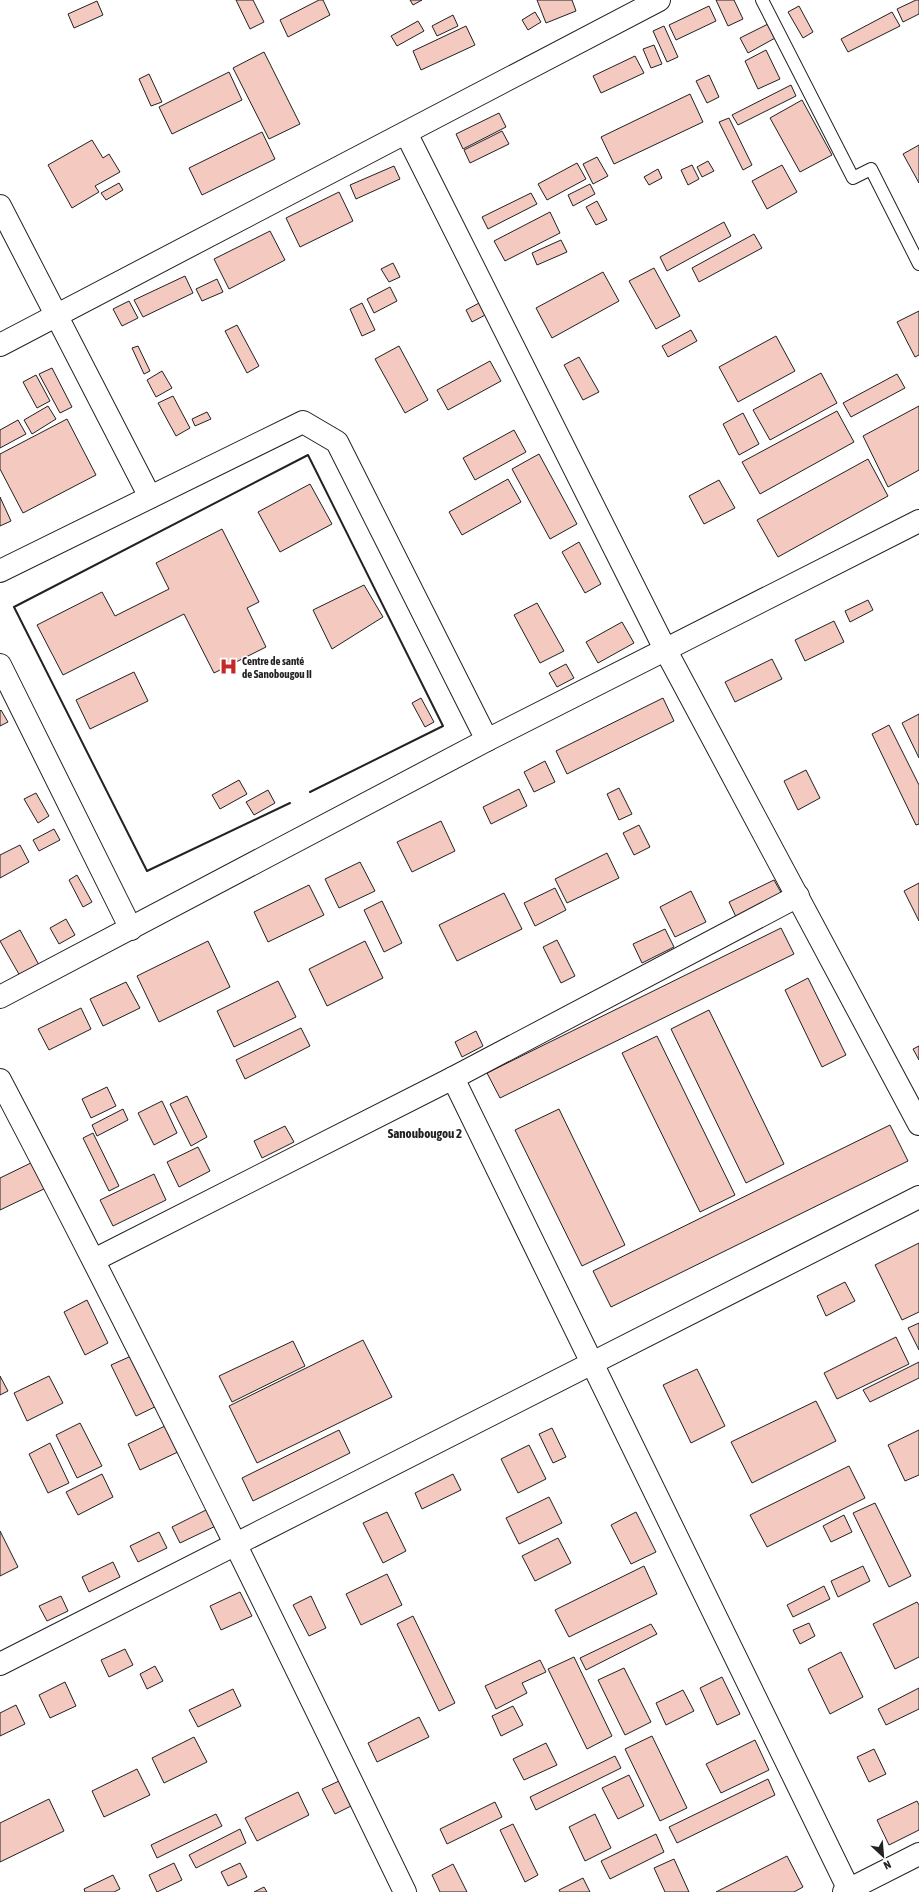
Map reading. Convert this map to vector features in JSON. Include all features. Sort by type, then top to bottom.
[{"type":"street","points":[[0,345],[660,0]]},
{"type":"street","points":[[406,133],[665,649],[919,1124]]},
{"type":"street","points":[[0,206],[150,497]]},
{"type":"street","points":[[0,571],[303,422],[338,442],[487,740]]},
{"type":"street","points":[[0,997],[487,740],[919,521]]},
{"type":"street","points":[[0,665],[131,929]]},
{"type":"street","points":[[94,1260],[453,1078],[798,896]]},
{"type":"street","points":[[453,1078],[593,1363],[848,1891],[919,1854]]},
{"type":"street","points":[[0,1080],[94,1260],[236,1544],[404,1892]]},
{"type":"street","points":[[0,1664],[919,1197]]},
{"type":"lane","points":[[762,0],[853,178],[871,170],[919,264]]},
{"type":"building","points":[[236,0],[253,0],[264,22],[250,29]]},
{"type":"building","points":[[319,0],[323,0],[330,15],[288,37],[280,20]]},
{"type":"building","points":[[410,0],[422,0],[413,5]]},
{"type":"building","points":[[537,0],[572,0],[576,11],[546,23]]},
{"type":"building","points":[[716,0],[734,0],[743,19],[728,26]]},
{"type":"building","points":[[919,0],[919,14],[903,22],[897,9]]},
{"type":"building","points":[[97,1],[103,15],[74,28],[68,14]]},
{"type":"building","points":[[709,6],[716,21],[676,40],[669,25]]},
{"type":"building","points":[[799,6],[813,32],[803,38],[788,12]]},
{"type":"building","points":[[535,12],[541,22],[528,30],[522,20]]},
{"type":"building","points":[[892,12],[900,26],[848,52],[841,39]]},
{"type":"building","points":[[453,15],[458,26],[437,36],[432,26]]},
{"type":"building","points":[[418,21],[424,31],[397,46],[391,36]]},
{"type":"building","points":[[770,23],[777,37],[748,53],[740,38]]},
{"type":"building","points":[[466,26],[475,45],[421,70],[413,51]]},
{"type":"building","points":[[664,26],[678,57],[667,62],[653,31]]},
{"type":"building","points":[[654,45],[662,64],[651,68],[643,49]]},
{"type":"building","points":[[766,50],[780,79],[758,89],[745,61]]},
{"type":"building","points":[[264,52],[300,124],[269,139],[233,68]]},
{"type":"building","points":[[635,56],[644,73],[601,93],[593,76]]},
{"type":"building","points":[[229,72],[242,100],[172,134],[159,107]]},
{"type":"building","points":[[149,74],[162,102],[151,106],[139,79]]},
{"type":"building","points":[[709,75],[719,97],[707,103],[696,81]]},
{"type":"building","points":[[791,85],[796,96],[738,125],[732,115]]},
{"type":"building","points":[[690,94],[703,122],[614,164],[601,137]]},
{"type":"building","points":[[802,100],[832,155],[800,172],[770,118]]},
{"type":"building","points":[[499,113],[506,127],[463,149],[456,134]]},
{"type":"building","points":[[729,118],[752,165],[743,170],[719,122]]},
{"type":"building","points":[[502,131],[509,144],[470,163],[464,150]]},
{"type":"building","points":[[262,132],[275,159],[202,195],[189,168]]},
{"type":"building","points":[[92,140],[103,158],[109,154],[120,172],[95,186],[99,192],[72,208],[48,165]]},
{"type":"building","points":[[919,145],[919,183],[903,154]]},
{"type":"building","points":[[597,157],[608,176],[593,184],[583,164]]},
{"type":"building","points":[[708,161],[714,171],[702,177],[697,167]]},
{"type":"building","points":[[577,163],[586,179],[547,200],[538,184]]},
{"type":"building","points":[[692,165],[699,179],[688,185],[681,170]]},
{"type":"building","points":[[782,165],[797,192],[767,209],[752,181]]},
{"type":"building","points":[[394,166],[400,179],[356,199],[350,185]]},
{"type":"building","points":[[658,169],[662,178],[649,185],[644,177]]},
{"type":"building","points":[[119,183],[123,190],[106,200],[101,193]]},
{"type":"building","points":[[590,184],[595,194],[573,206],[568,195]]},
{"type":"building","points":[[339,192],[353,221],[300,247],[286,218]]},
{"type":"building","points":[[531,193],[537,204],[488,229],[482,217]]},
{"type":"building","points":[[597,201],[607,220],[596,225],[586,207]]},
{"type":"building","points":[[550,212],[560,233],[505,261],[494,241]]},
{"type":"building","points":[[724,222],[731,236],[667,271],[660,257]]},
{"type":"building","points":[[270,231],[285,260],[229,289],[214,259]]},
{"type":"building","points":[[754,234],[762,248],[699,282],[692,268]]},
{"type":"building","points":[[561,240],[567,252],[537,265],[532,253]]},
{"type":"building","points":[[393,263],[400,277],[389,282],[381,269]]},
{"type":"building","points":[[654,268],[680,316],[656,329],[629,281]]},
{"type":"building","points":[[603,272],[619,301],[552,338],[536,308]]},
{"type":"building","points":[[185,276],[193,293],[143,317],[134,300]]},
{"type":"building","points":[[217,279],[223,292],[202,301],[196,289]]},
{"type":"building","points":[[390,287],[397,301],[374,313],[367,299]]},
{"type":"building","points":[[129,301],[138,318],[122,326],[113,309]]},
{"type":"building","points":[[481,302],[487,314],[472,322],[466,310]]},
{"type":"building","points":[[362,303],[375,330],[362,336],[350,309]]},
{"type":"building","points":[[919,311],[919,355],[915,357],[897,322]]},
{"type":"building","points":[[237,325],[259,366],[247,373],[225,331]]},
{"type":"building","points":[[691,330],[697,341],[668,357],[662,346]]},
{"type":"building","points":[[776,336],[795,371],[738,402],[719,367]]},
{"type":"building","points":[[138,346],[150,371],[144,374],[132,348]]},
{"type":"building","points":[[399,346],[428,400],[405,413],[375,359]]},
{"type":"building","points":[[579,357],[599,392],[583,400],[564,365]]},
{"type":"building","points":[[490,361],[501,381],[448,410],[437,390]]},
{"type":"building","points":[[52,368],[72,407],[60,413],[39,374]]},
{"type":"building","points":[[162,371],[172,388],[156,397],[147,380]]},
{"type":"building","points":[[821,373],[837,403],[770,440],[753,410]]},
{"type":"building","points":[[897,374],[905,388],[851,417],[843,403]]},
{"type":"building","points":[[36,375],[50,401],[37,408],[23,382]]},
{"type":"building","points":[[173,396],[190,428],[176,436],[158,403]]},
{"type":"building","points":[[48,406],[56,419],[32,434],[24,420]]},
{"type":"building","points":[[919,406],[919,470],[888,487],[863,436]]},
{"type":"building","points":[[837,411],[854,442],[760,494],[742,462]]},
{"type":"building","points":[[207,412],[211,419],[195,426],[192,419]]},
{"type":"building","points":[[743,413],[759,444],[739,455],[723,424]]},
{"type":"building","points":[[67,419],[96,475],[23,513],[0,469],[0,454]]},
{"type":"building","points":[[18,420],[26,434],[0,448],[0,430]]},
{"type":"building","points":[[514,430],[526,452],[475,480],[463,458]]},
{"type":"building","points":[[539,454],[577,524],[550,539],[512,469]]},
{"type":"building","points":[[868,459],[888,496],[778,557],[757,520]]},
{"type":"building","points":[[508,479],[521,502],[462,535],[449,512]]},
{"type":"building","points":[[719,480],[735,508],[704,524],[689,496]]},
{"type":"building","points":[[310,484],[332,524],[280,552],[258,512]]},
{"type":"building","points":[[0,497],[11,521],[0,526]]},
{"type":"building","points":[[222,529],[259,602],[247,608],[266,647],[214,673],[184,614],[63,675],[37,625],[102,592],[115,616],[169,589],[156,563]]},
{"type":"building","points":[[579,542],[601,584],[585,593],[562,552]]},
{"type":"building","points":[[364,585],[383,617],[332,649],[313,610]]},
{"type":"building","points":[[868,600],[873,610],[850,622],[845,611]]},
{"type":"building","points":[[537,603],[564,651],[540,663],[514,615]]},
{"type":"building","points":[[834,621],[844,642],[805,661],[795,640]]},
{"type":"building","points":[[622,622],[634,643],[598,663],[586,642]]},
{"type":"building","points":[[772,659],[782,679],[735,702],[725,682]]},
{"type":"building","points":[[566,664],[574,678],[557,687],[549,673]]},
{"type":"building","points":[[134,672],[148,701],[90,729],[76,700]]},
{"type":"building","points":[[421,698],[434,722],[425,727],[412,703]]},
{"type":"building","points":[[663,698],[674,721],[567,774],[556,751]]},
{"type":"building","points":[[1,710],[8,722],[0,726],[0,711]]},
{"type":"building","points":[[919,714],[919,758],[902,723]]},
{"type":"building","points":[[889,725],[919,785],[919,824],[916,825],[872,734]]},
{"type":"building","points":[[545,761],[555,782],[534,792],[524,772]]},
{"type":"building","points":[[806,770],[820,798],[798,810],[784,781]]},
{"type":"building","points":[[239,780],[247,794],[220,809],[212,795]]},
{"type":"building","points":[[619,788],[632,814],[619,820],[607,794]]},
{"type":"building","points":[[519,789],[527,806],[491,824],[483,807]]},
{"type":"building","points":[[268,790],[275,803],[254,815],[246,802]]},
{"type":"building","points":[[36,793],[49,816],[38,823],[24,799]]},
{"type":"building","points":[[441,821],[455,851],[412,872],[397,842]]},
{"type":"building","points":[[639,825],[650,847],[634,855],[623,833]]},
{"type":"building","points":[[54,829],[60,840],[39,851],[33,840]]},
{"type":"building","points":[[20,845],[29,862],[0,878],[0,855]]},
{"type":"building","points":[[607,853],[619,878],[567,903],[555,879]]},
{"type":"building","points":[[360,862],[375,891],[339,908],[325,879]]},
{"type":"building","points":[[77,875],[92,902],[83,907],[69,880]]},
{"type":"building","points":[[774,880],[783,896],[737,919],[729,902]]},
{"type":"building","points":[[919,883],[919,921],[904,891]]},
{"type":"building","points":[[309,885],[324,915],[268,942],[254,912]]},
{"type":"building","points":[[555,888],[566,910],[535,926],[524,903]]},
{"type":"building","points":[[691,891],[706,922],[675,937],[660,907]]},
{"type":"building","points":[[504,893],[522,929],[457,961],[439,925]]},
{"type":"building","points":[[382,901],[402,943],[384,952],[364,910]]},
{"type":"building","points":[[66,919],[75,935],[59,944],[50,928]]},
{"type":"building","points":[[781,928],[794,954],[500,1098],[487,1073]]},
{"type":"building","points":[[665,929],[674,947],[642,963],[633,944]]},
{"type":"building","points":[[20,930],[39,965],[20,976],[0,941]]},
{"type":"building","points":[[557,940],[575,976],[561,983],[543,947]]},
{"type":"building","points":[[208,941],[230,987],[159,1022],[137,976]]},
{"type":"building","points":[[365,941],[383,978],[327,1006],[309,969]]},
{"type":"building","points":[[808,978],[846,1055],[822,1067],[785,990]]},
{"type":"building","points":[[278,981],[296,1017],[234,1047],[217,1011]]},
{"type":"building","points":[[126,982],[140,1008],[103,1026],[90,999]]},
{"type":"building","points":[[81,1008],[91,1029],[49,1050],[38,1029]]},
{"type":"building","points":[[709,1010],[784,1164],[746,1183],[671,1029]]},
{"type":"building","points":[[301,1028],[310,1046],[245,1079],[236,1060]]},
{"type":"building","points":[[476,1031],[483,1046],[462,1057],[455,1042]]},
{"type":"building","points":[[657,1036],[735,1195],[700,1212],[622,1053]]},
{"type":"building","points":[[919,1046],[919,1060],[913,1049]]},
{"type":"building","points":[[107,1087],[116,1106],[91,1118],[82,1099]]},
{"type":"building","points":[[187,1096],[207,1137],[191,1146],[170,1104]]},
{"type":"building","points":[[162,1101],[177,1133],[154,1145],[138,1113]]},
{"type":"building","points":[[123,1109],[128,1120],[97,1136],[92,1125]]},
{"type":"building","points":[[559,1109],[625,1245],[582,1266],[515,1130]]},
{"type":"building","points":[[890,1125],[908,1161],[611,1307],[593,1271]]},
{"type":"building","points":[[285,1126],[294,1142],[262,1158],[254,1141]]},
{"type":"building","points":[[93,1133],[119,1186],[109,1191],[83,1138]]},
{"type":"building","points":[[198,1147],[210,1171],[179,1187],[167,1162]]},
{"type":"building","points":[[35,1161],[48,1187],[0,1210],[0,1178]]},
{"type":"building","points":[[154,1174],[166,1200],[113,1226],[100,1200]]},
{"type":"building","points":[[919,1243],[919,1312],[902,1320],[875,1265]]},
{"type":"building","points":[[845,1282],[855,1301],[826,1316],[817,1296]]},
{"type":"building","points":[[87,1300],[108,1343],[85,1355],[64,1312]]},
{"type":"building","points":[[919,1323],[919,1350],[908,1328]]},
{"type":"building","points":[[896,1337],[909,1364],[837,1399],[824,1373]]},
{"type":"building","points":[[363,1340],[392,1397],[257,1463],[229,1406]]},
{"type":"building","points":[[293,1341],[305,1366],[232,1402],[219,1376]]},
{"type":"building","points":[[138,1353],[163,1403],[136,1416],[111,1365]]},
{"type":"building","points":[[919,1362],[919,1378],[870,1402],[863,1390]]},
{"type":"building","points":[[697,1369],[725,1426],[691,1443],[663,1385]]},
{"type":"building","points":[[0,1376],[8,1391],[0,1395]]},
{"type":"building","points":[[49,1376],[63,1403],[27,1421],[14,1393]]},
{"type":"building","points":[[816,1401],[836,1441],[752,1483],[731,1442]]},
{"type":"building","points":[[80,1423],[102,1466],[77,1478],[56,1435]]},
{"type":"building","points":[[169,1424],[182,1450],[140,1470],[128,1444]]},
{"type":"building","points":[[552,1428],[566,1457],[553,1463],[539,1434]]},
{"type":"building","points":[[339,1430],[350,1453],[253,1501],[242,1478]]},
{"type":"building","points":[[919,1430],[919,1475],[905,1481],[888,1445]]},
{"type":"building","points":[[50,1443],[69,1483],[48,1493],[29,1454]]},
{"type":"building","points":[[529,1445],[546,1479],[518,1493],[501,1459]]},
{"type":"building","points":[[849,1466],[865,1498],[767,1547],[750,1515]]},
{"type":"building","points":[[102,1474],[113,1497],[78,1515],[66,1492]]},
{"type":"building","points":[[453,1474],[461,1490],[422,1509],[415,1493]]},
{"type":"building","points":[[549,1497],[562,1523],[519,1544],[506,1518]]},
{"type":"building","points":[[875,1503],[911,1576],[889,1587],[853,1513]]},
{"type":"building","points":[[214,1506],[222,1523],[180,1543],[172,1527]]},
{"type":"building","points":[[387,1512],[406,1551],[383,1563],[363,1523]]},
{"type":"building","points":[[636,1512],[656,1552],[631,1564],[611,1525]]},
{"type":"building","points":[[844,1515],[852,1532],[831,1542],[823,1526]]},
{"type":"building","points":[[0,1531],[18,1567],[0,1576]]},
{"type":"building","points":[[159,1532],[167,1548],[138,1562],[130,1546]]},
{"type":"building","points":[[558,1538],[571,1563],[535,1581],[522,1556]]},
{"type":"building","points":[[113,1562],[120,1577],[89,1592],[82,1577]]},
{"type":"building","points":[[644,1566],[657,1594],[569,1637],[555,1610]]},
{"type":"building","points":[[863,1566],[870,1581],[838,1597],[831,1581]]},
{"type":"building","points":[[387,1574],[402,1605],[361,1625],[346,1594]]},
{"type":"building","points":[[824,1586],[830,1599],[793,1617],[787,1605]]},
{"type":"building","points":[[240,1592],[252,1616],[221,1630],[210,1606]]},
{"type":"building","points":[[61,1596],[68,1611],[47,1621],[39,1606]]},
{"type":"building","points":[[311,1596],[326,1628],[309,1636],[293,1605]]},
{"type":"building","points":[[917,1602],[919,1605],[919,1657],[895,1669],[873,1624]]},
{"type":"building","points":[[413,1616],[455,1703],[439,1711],[397,1624]]},
{"type":"building","points":[[809,1623],[815,1636],[800,1644],[793,1630]]},
{"type":"building","points":[[651,1624],[657,1634],[586,1670],[580,1658]]},
{"type":"building","points":[[125,1649],[133,1665],[109,1677],[101,1660]]},
{"type":"building","points":[[841,1652],[863,1697],[830,1714],[808,1669]]},
{"type":"building","points":[[574,1657],[612,1736],[587,1749],[548,1669]]},
{"type":"building","points":[[540,1660],[546,1672],[522,1683],[527,1693],[496,1709],[485,1686]]},
{"type":"building","points":[[155,1666],[163,1681],[147,1689],[140,1674]]},
{"type":"building","points":[[624,1668],[651,1722],[625,1735],[598,1680]]},
{"type":"building","points":[[722,1677],[740,1714],[717,1725],[700,1688]]},
{"type":"building","points":[[65,1682],[76,1706],[50,1718],[39,1695]]},
{"type":"building","points":[[919,1688],[919,1709],[886,1725],[878,1709]]},
{"type":"building","points":[[233,1689],[241,1706],[198,1727],[189,1710]]},
{"type":"building","points":[[683,1690],[694,1711],[666,1725],[656,1703]]},
{"type":"building","points":[[16,1705],[25,1724],[0,1736],[0,1713]]},
{"type":"building","points":[[513,1706],[523,1725],[501,1736],[492,1716]]},
{"type":"building","points":[[419,1717],[429,1737],[377,1762],[368,1743]]},
{"type":"building","points":[[652,1736],[687,1808],[660,1821],[625,1749]]},
{"type":"building","points":[[194,1737],[207,1762],[164,1783],[152,1758]]},
{"type":"building","points":[[755,1740],[769,1770],[721,1793],[706,1764]]},
{"type":"building","points":[[546,1743],[557,1765],[524,1780],[513,1759]]},
{"type":"building","points":[[874,1749],[886,1774],[869,1782],[857,1757]]},
{"type":"building","points":[[615,1756],[621,1768],[536,1810],[530,1797]]},
{"type":"building","points":[[137,1769],[150,1795],[104,1817],[92,1791]]},
{"type":"building","points":[[629,1775],[644,1806],[618,1819],[602,1788]]},
{"type":"building","points":[[768,1779],[775,1795],[677,1843],[669,1827]]},
{"type":"building","points":[[339,1781],[351,1806],[335,1814],[322,1789]]},
{"type":"building","points":[[298,1792],[309,1815],[257,1841],[245,1818]]},
{"type":"building","points":[[49,1799],[64,1831],[0,1862],[0,1823]]},
{"type":"building","points":[[917,1801],[919,1805],[919,1830],[889,1845],[877,1820]]},
{"type":"building","points":[[495,1802],[502,1817],[447,1844],[440,1829]]},
{"type":"building","points":[[216,1814],[222,1826],[157,1858],[151,1845]]},
{"type":"building","points":[[595,1814],[611,1848],[585,1861],[569,1827]]},
{"type":"building","points":[[513,1824],[538,1875],[525,1882],[500,1830]]},
{"type":"building","points":[[240,1829],[246,1843],[196,1868],[189,1855]]},
{"type":"building","points":[[656,1834],[664,1852],[610,1879],[601,1861]]},
{"type":"building","points":[[787,1856],[803,1887],[794,1892],[716,1892]]},
{"type":"building","points":[[674,1859],[689,1892],[665,1892],[654,1868]]},
{"type":"building","points":[[174,1863],[182,1880],[157,1892],[149,1875]]},
{"type":"building","points":[[240,1863],[247,1877],[228,1886],[221,1872]]},
{"type":"building","points":[[453,1864],[467,1892],[440,1892],[432,1875]]},
{"type":"building","points":[[113,1875],[120,1889],[114,1892],[85,1892],[84,1889]]},
{"type":"building","points":[[583,1878],[590,1892],[560,1892],[559,1890]]},
{"type":"building","points":[[264,1887],[267,1892],[254,1892]]},
{"type":"wall","points":[[290,803],[147,871],[14,607],[308,455],[443,726],[310,792]]},
{"type":"place","name":"Centre de santé de Sanobougou II","points":[[229,667]]},
{"type":"district","name":"Sanoubougou 2","points":[[425,1133]]}]
